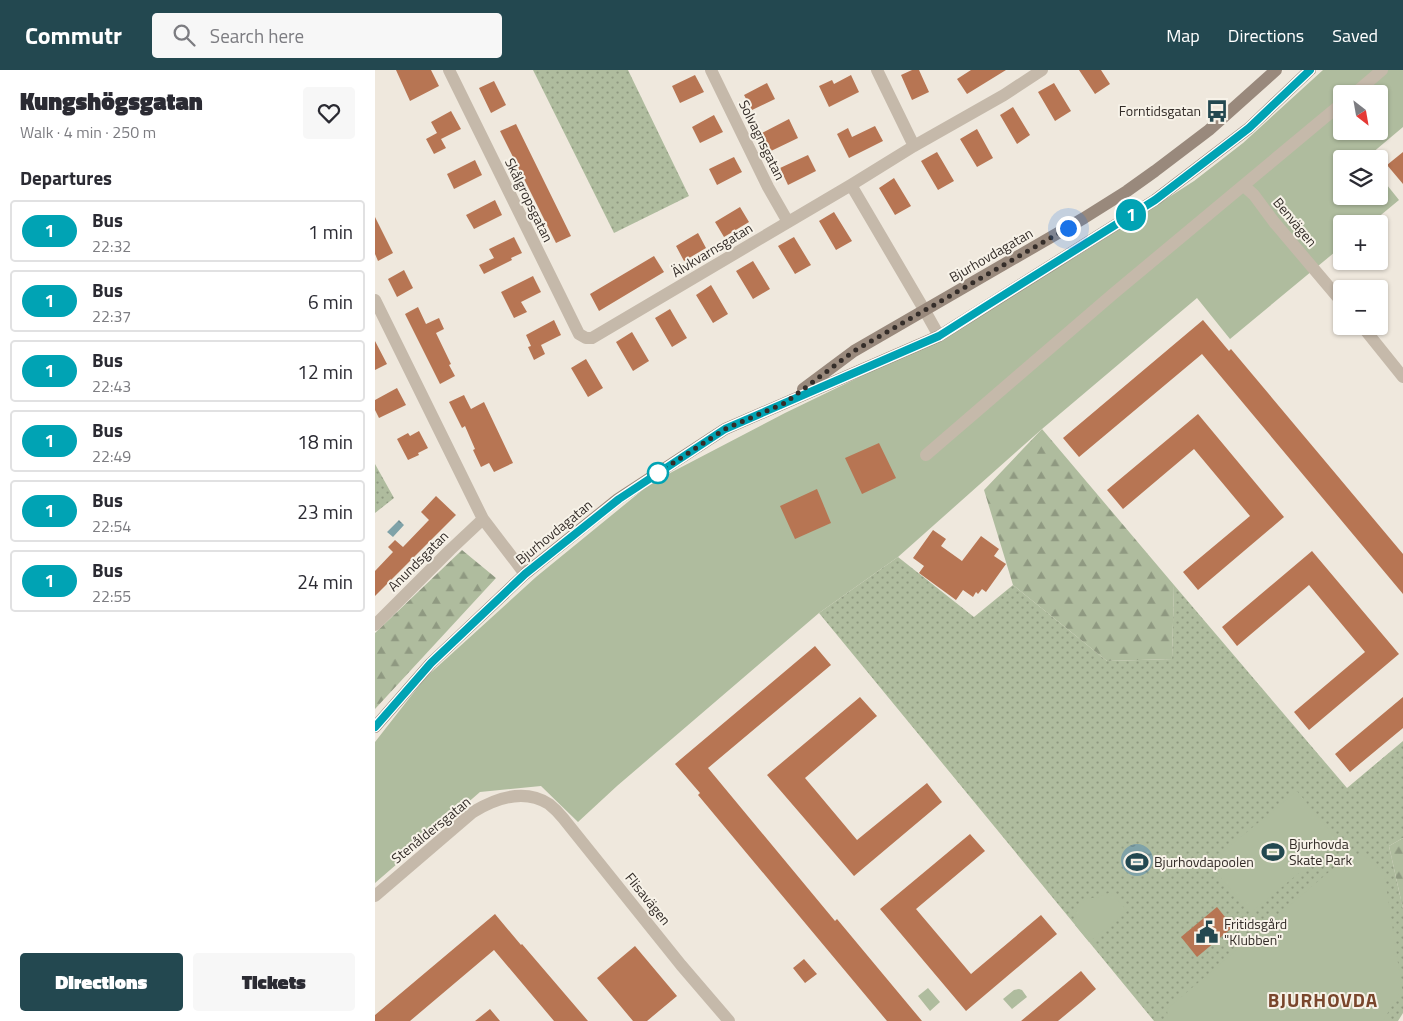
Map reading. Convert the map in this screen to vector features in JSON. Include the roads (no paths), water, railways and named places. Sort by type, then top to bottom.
[{"type":"main road","name":"Bjurhovdagatan","points":[[785,403],[854,351],[1084,218],[1127,191],[1209,130],[1276,70]]},
{"type":"main road","name":"Bjurhovdagatan","points":[[375,727],[431,663],[525,574],[627,494],[725,429],[939,336],[1155,200],[1249,128],[1309,70]]},
{"type":"street","name":"Skålgropsgatan","points":[[449,70],[579,334],[588,338]]},
{"type":"street","name":"Solvagnsgatan","points":[[711,70],[768,187],[789,222]]},
{"type":"street","points":[[877,70],[914,146]]},
{"type":"street","name":"Älvkvarnsgatan","points":[[588,338],[592,338],[789,222],[914,146],[1004,95],[1042,70]]},
{"type":"street","points":[[1364,85],[1382,70]]},
{"type":"street","points":[[926,455],[1113,294],[1333,111]]},
{"type":"street","points":[[851,185],[939,336]]},
{"type":"street","name":"Benvägen","points":[[1244,186],[1254,195],[1274,222],[1333,292]]},
{"type":"street","points":[[375,300],[483,519],[525,574]]},
{"type":"street","points":[[1369,335],[1403,377]]},
{"type":"street","name":"Anundsgatan","points":[[375,625],[483,519]]},
{"type":"street","name":"Stenåldersgatan","points":[[375,896],[473,812],[488,803],[505,797],[525,795],[541,801]]},
{"type":"street","name":"Flisavägen","points":[[541,801],[549,804],[563,818],[729,1021]]},
{"type":"water","points":[[399,520],[404,525],[393,537],[387,532]]},
{"type":"water","name":"Bjurhovdapoolen","points":[[1137,844],[1143,845],[1148,849],[1152,854],[1152,866],[1148,871],[1143,875],[1137,876],[1131,875],[1126,871],[1122,866],[1121,860],[1122,854],[1126,849],[1131,845]]},
{"type":"place","name":"Forntidsgatan","points":[[1217,111]]},
{"type":"place","name":"Bjurhovda Skate Park","points":[[1273,852]]},
{"type":"place","name":"Bjurhovdapoolen","points":[[1137,862]]},
{"type":"place","name":"Fritidsgård \"Klubben\"","points":[[1207,932]]},
{"type":"district","name":"BJURHOVDA","points":[[1323,1000]]}]
